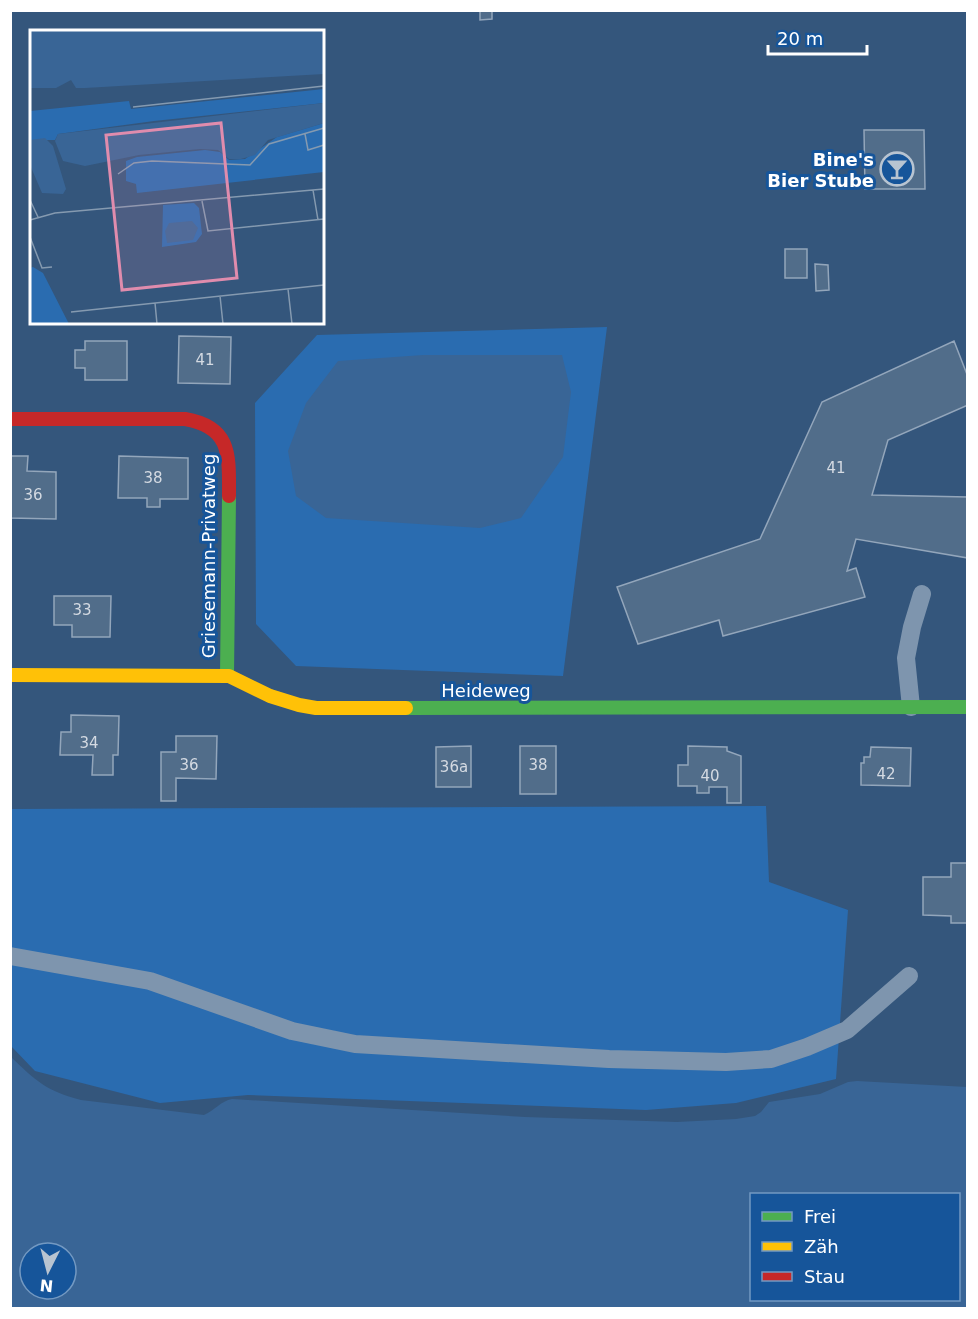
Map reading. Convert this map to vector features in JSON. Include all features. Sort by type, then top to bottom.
[{"type":"street","name":"Griesemann-Privatweg","points":[[10,419],[185,419],[203,423],[220,435],[228,452],[229,474],[227,676]]},
{"type":"street","name":"Heideweg","points":[[10,675],[227,676],[270,696],[316,708],[968,707]]},
{"type":"lane","points":[[911,707],[906,658],[922,594]]},
{"type":"lane","points":[[10,956],[150,981],[292,1031],[356,1044],[609,1059],[726,1062],[771,1059],[847,1030],[909,976]]},
{"type":"shaded area","points":[[607,327],[563,676],[296,666],[256,624],[255,403],[317,335]]},
{"type":"shaded area","points":[[423,355],[562,355],[571,392],[563,457],[521,518],[480,528],[326,518],[296,496],[288,451],[306,403],[338,361]]},
{"type":"shaded area","points":[[766,806],[769,882],[848,910],[836,1079],[736,1103],[646,1110],[248,1095],[160,1103],[35,1071],[11,1046],[10,809]]},
{"type":"shaded area","points":[[10,1056],[42,1084],[69,1097],[204,1115],[232,1099],[525,1117],[677,1122],[755,1116],[769,1102],[820,1094],[848,1082],[967,1087],[967,1308],[11,1308]]},
{"type":"building","points":[[480,10],[492,10],[492,19],[480,20]]},
{"type":"building","points":[[864,130],[924,130],[925,189],[865,189]]},
{"type":"building","points":[[785,249],[807,249],[807,278],[785,278]]},
{"type":"building","points":[[815,264],[828,265],[829,290],[816,291]]},
{"type":"building","points":[[179,336],[231,337],[230,384],[178,383]]},
{"type":"building","points":[[85,341],[127,341],[127,380],[85,380],[85,368],[75,368],[75,350],[85,350]]},
{"type":"building","points":[[954,341],[968,377],[968,405],[888,440],[872,495],[968,497],[968,558],[856,539],[847,571],[856,568],[865,597],[723,636],[719,620],[638,644],[617,587],[760,539],[822,402]]},
{"type":"building","points":[[10,456],[28,456],[27,471],[56,472],[56,519],[10,518]]},
{"type":"building","points":[[119,456],[188,458],[188,499],[160,499],[160,507],[147,507],[147,498],[118,498]]},
{"type":"building","points":[[54,596],[111,596],[110,637],[72,637],[72,625],[54,625]]},
{"type":"building","points":[[71,715],[119,716],[118,755],[113,755],[113,775],[92,775],[93,755],[60,755],[61,732],[71,732]]},
{"type":"building","points":[[176,736],[217,736],[216,779],[176,778],[176,801],[161,801],[161,752],[176,752]]},
{"type":"building","points":[[471,746],[471,787],[436,787],[436,747]]},
{"type":"building","points":[[520,746],[556,746],[556,794],[520,794]]},
{"type":"building","points":[[688,746],[727,747],[727,751],[741,756],[741,803],[727,803],[727,787],[709,787],[709,793],[697,793],[697,786],[678,786],[678,765],[688,765]]},
{"type":"building","points":[[871,747],[911,748],[910,786],[861,785],[861,763],[864,763],[864,757],[870,757]]},
{"type":"building","points":[[951,863],[968,863],[968,923],[951,923],[951,916],[923,915],[923,877],[951,877]]},
{"type":"traffic: fast","points":[[227,676],[229,496]]},
{"type":"traffic: fast","points":[[406,708],[968,707]]},
{"type":"traffic: slow","points":[[10,675],[229,676],[270,696],[299,705],[316,708],[406,708]]},
{"type":"traffic: jam","points":[[10,419],[185,419],[200,423],[220,436],[225,446],[229,468],[229,496]]},
{"type":"place","name":"Bine's Bier Stube","points":[[897,169]]}]
